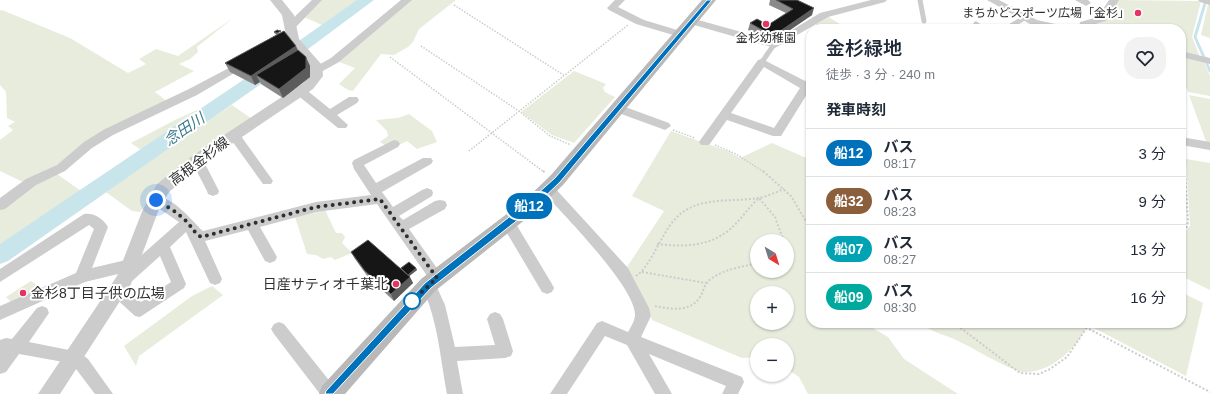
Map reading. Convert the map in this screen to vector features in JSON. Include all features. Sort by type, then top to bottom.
[{"type":"main road","points":[[330,394],[432,281],[508,223],[552,184],[709,0]]},
{"type":"street","points":[[276,0],[288,15],[290,36],[316,67],[345,52],[381,20],[407,0]]},
{"type":"street","points":[[290,36],[317,0]]},
{"type":"street","points":[[620,0],[612,8],[635,18],[773,46],[806,26]]},
{"type":"street","points":[[809,24],[824,15],[882,0]]},
{"type":"street","points":[[994,0],[1024,18],[1043,24]]},
{"type":"street","points":[[1084,24],[1102,18],[1114,0]]},
{"type":"street","points":[[1203,0],[1210,2]]},
{"type":"street","points":[[1186,55],[1207,60]]},
{"type":"street","points":[[0,205],[31,182],[61,168],[88,145],[109,132],[193,92],[252,58]]},
{"type":"street","points":[[705,142],[762,62],[806,87]]},
{"type":"street","name":"高根金杉線","points":[[48,394],[124,278],[156,200],[173,178],[313,81],[316,76],[316,67]]},
{"type":"street","points":[[300,91],[342,125]]},
{"type":"street","points":[[724,115],[777,133],[806,91]]},
{"type":"street","points":[[330,114],[353,100]]},
{"type":"street","points":[[617,108],[665,126]]},
{"type":"street","points":[[234,135],[267,181]]},
{"type":"street","points":[[1186,142],[1210,146]]},
{"type":"street","points":[[394,144],[358,162],[358,166],[400,228],[432,281],[439,307],[454,394]]},
{"type":"street","points":[[197,160],[213,191]]},
{"type":"street","points":[[156,200],[201,237],[316,207],[377,194],[427,161]]},
{"type":"street","points":[[552,184],[623,272],[642,308],[643,316],[632,340]]},
{"type":"street","points":[[390,214],[427,193]]},
{"type":"street","points":[[400,228],[440,205]]},
{"type":"street","points":[[0,276],[89,218],[101,227],[82,277]]},
{"type":"street","points":[[508,223],[547,288]]},
{"type":"street","points":[[251,224],[270,257]]},
{"type":"street","points":[[0,313],[82,277],[124,278],[162,245],[190,227]]},
{"type":"street","points":[[190,227],[215,279]]},
{"type":"street","points":[[124,278],[140,311],[179,284],[162,245]]},
{"type":"street","points":[[0,367],[42,313]]},
{"type":"street","points":[[447,355],[505,351],[495,319]]},
{"type":"street","points":[[558,394],[602,328],[736,382],[730,394]]},
{"type":"street","points":[[279,329],[330,394]]},
{"type":"street","points":[[632,340],[664,394]]},
{"type":"street","points":[[0,347],[6,344],[73,357],[82,364],[105,394]]},
{"type":"lane","points":[[920,0],[924,21]]},
{"type":"lane","points":[[1014,24],[1024,18]]},
{"type":"lane","points":[[762,62],[773,46]]},
{"type":"path","points":[[454,5],[565,76]]},
{"type":"path","points":[[469,151],[565,76],[635,18]]},
{"type":"path","points":[[421,46],[519,111],[550,136],[583,148]]},
{"type":"path","points":[[390,57],[551,177],[552,184]]},
{"type":"path","points":[[665,126],[732,152],[784,188],[798,206],[806,221]]},
{"type":"path","points":[[1186,181],[1188,212],[1186,226]]},
{"type":"path","points":[[627,280],[642,272],[657,244],[682,212],[699,204],[759,198],[784,188]]},
{"type":"path","points":[[759,198],[768,206],[775,217],[781,234]]},
{"type":"path","points":[[657,244],[679,247],[710,242],[728,231],[759,198]]},
{"type":"path","points":[[642,308],[646,305],[672,310],[684,309],[699,298],[706,283],[722,272],[750,266]]},
{"type":"path","points":[[642,272],[706,283]]},
{"type":"path","points":[[961,328],[1020,373],[1040,374],[1067,357],[1088,329],[1210,392]]},
{"type":"shaded area","points":[[320,0],[370,0],[331,29],[304,17]]},
{"type":"shaded area","points":[[410,0],[456,0],[419,29],[413,42],[408,47],[394,55],[381,54],[353,91],[348,90],[339,84],[355,68],[337,61]]},
{"type":"shaded area","points":[[1117,0],[1201,1],[1192,37],[1200,57],[1186,54],[1186,24],[1095,24],[1107,20]]},
{"type":"shaded area","points":[[1208,4],[1210,4],[1210,38],[1201,35]]},
{"type":"shaded area","points":[[2,10],[70,38],[128,73],[146,64],[139,59],[156,49],[178,56],[233,18],[197,47],[198,52],[190,59],[179,64],[194,71],[155,92],[168,102],[25,183],[0,171],[0,140],[13,130],[8,126],[15,122],[7,118],[6,92],[0,85],[0,11]]},
{"type":"shaded area","points":[[827,16],[840,24],[816,24]]},
{"type":"shaded area","points":[[1186,57],[1204,62],[1210,76],[1210,96],[1188,92],[1186,87]]},
{"type":"shaded area","points":[[574,71],[606,84],[603,88],[605,92],[615,97],[574,143],[552,135],[521,112]]},
{"type":"shaded area","points":[[243,82],[252,87],[147,154],[131,143],[204,107],[215,99],[231,96],[242,88]]},
{"type":"shaded area","points":[[1189,95],[1210,99],[1210,145],[1207,144]]},
{"type":"shaded area","points":[[232,105],[252,119],[148,201],[140,212],[132,211],[103,190]]},
{"type":"shaded area","points":[[409,114],[432,131],[437,142],[417,149],[407,141],[399,145],[395,142],[386,146],[380,142],[388,136],[387,131],[376,120],[398,118]]},
{"type":"shaded area","points":[[671,131],[730,152],[740,158],[772,143],[806,158],[806,328],[873,328],[888,337],[904,359],[958,394],[808,394],[799,377],[794,374],[794,338],[750,338],[750,357],[742,358],[652,320],[647,305],[625,270],[664,211],[632,196]]},
{"type":"shaded area","points":[[1186,159],[1210,163],[1210,290],[1186,278],[1186,231],[1190,226]]},
{"type":"shaded area","points":[[57,174],[88,196],[0,254],[0,209],[33,185]]},
{"type":"shaded area","points":[[325,210],[336,233],[342,233],[345,237],[342,243],[352,253],[335,260],[331,257],[323,259],[316,255],[307,254],[295,217]]},
{"type":"shaded area","name":"金杉8丁目子供の広場","points":[[31,281],[44,290],[12,303],[6,297]]},
{"type":"shaded area","points":[[212,286],[223,295],[139,356],[136,366],[124,346],[192,296]]},
{"type":"shaded area","points":[[1186,294],[1203,303],[1186,376],[1094,328],[1186,328]]},
{"type":"shaded area","points":[[928,328],[1086,328],[1071,350],[1053,364],[1043,369],[1023,372],[1002,364],[956,340]]},
{"type":"building","points":[[776,0],[797,0],[814,8],[773,36],[750,23],[757,19],[768,25],[793,9]]},
{"type":"building","points":[[277,30],[281,31],[277,33],[274,32]]},
{"type":"building","points":[[284,31],[296,46],[251,76],[225,63]]},
{"type":"building","points":[[298,50],[306,57],[306,68],[279,89],[256,75]]},
{"type":"building","points":[[368,240],[410,277],[391,294],[365,271],[351,252]]},
{"type":"building","points":[[409,262],[416,268],[408,275],[401,268]]},
{"type":"waterway","name":"念田川","points":[[0,255],[255,80],[367,0]]},
{"type":"waterway","points":[[1206,0],[1195,37],[1210,71]]},
{"type":"bus line","name":"船12","points":[[330,394],[390,325],[428,285],[530,206],[557,180],[709,0]]},
{"type":"place","name":"まちかどスポーツ広場「金杉」","points":[[1138,13]]},
{"type":"place","name":"金杉幼稚園","points":[[766,24]]},
{"type":"place","name":"日産サティオ千葉北","points":[[396,284]]},
{"type":"place","name":"金杉8丁目子供の広場","points":[[23,293]]},
{"type":"route","points":[[156,200],[187,222],[193,232],[201,237],[316,207],[380,199],[437,278],[412,301]]}]
